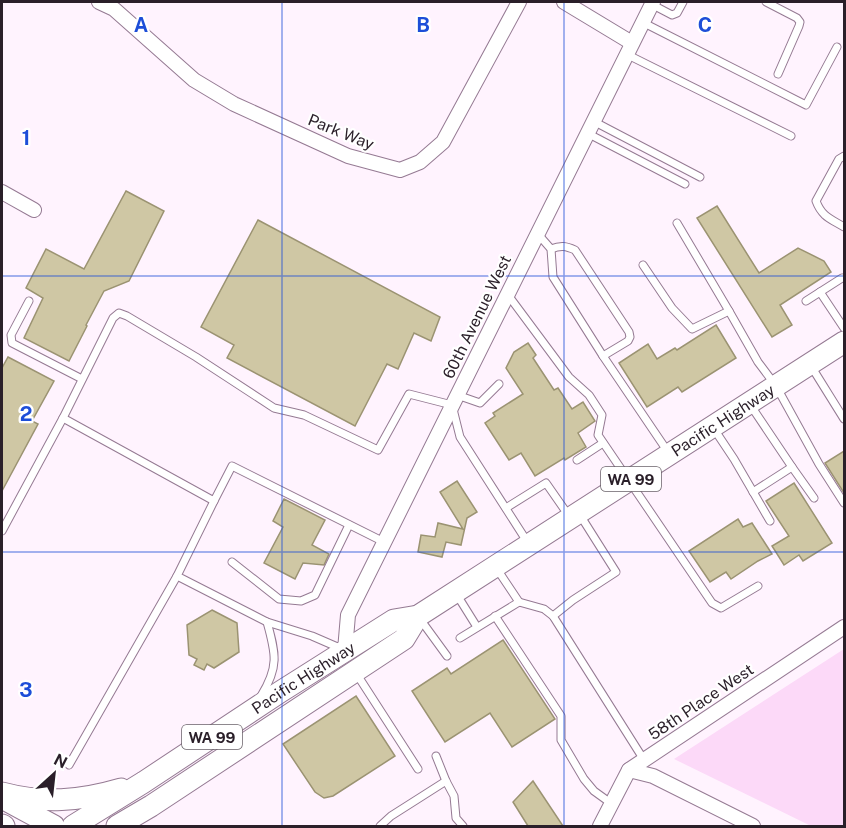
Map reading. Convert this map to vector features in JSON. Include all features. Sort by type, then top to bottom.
[{"type":"main road","name":"Pacific Highway","points":[[73,826],[394,620],[418,616],[455,593],[842,342]]},
{"type":"main road","name":"Pacific Highway","points":[[117,826],[151,806],[404,639],[418,616]]},
{"type":"main road","points":[[2,793],[21,798],[64,800],[94,796],[144,782]]},
{"type":"main road","points":[[2,798],[54,826]]},
{"type":"main road","points":[[141,826],[151,806]]},
{"type":"street","name":"Park Way","points":[[99,2],[114,9],[194,80],[234,104],[348,156],[400,170],[420,162],[443,142],[519,2]]},
{"type":"street","points":[[564,2],[629,49]]},
{"type":"street","name":"60th Avenue West","points":[[345,650],[348,615],[652,3]]},
{"type":"street","points":[[2,192],[34,210]]},
{"type":"street","name":"58th Place West","points":[[600,826],[629,770],[844,627]]},
{"type":"street","points":[[629,770],[653,776],[753,826]]},
{"type":"lane","points":[[652,3],[672,15],[677,14],[683,2]]},
{"type":"lane","points":[[766,2],[797,18],[800,22],[778,74]]},
{"type":"lane","points":[[642,22],[806,105],[837,47]]},
{"type":"lane","points":[[629,49],[791,136]]},
{"type":"lane","points":[[590,127],[700,177]]},
{"type":"lane","points":[[590,127],[685,184]]},
{"type":"lane","points":[[844,156],[839,159],[816,201],[819,210],[825,216],[844,227]]},
{"type":"lane","points":[[677,223],[758,362],[776,386],[819,464],[844,502]]},
{"type":"lane","points":[[537,233],[551,249],[553,277],[603,356],[670,454]]},
{"type":"lane","points":[[551,249],[566,246],[575,250],[629,332],[628,341],[603,356]]},
{"type":"lane","points":[[643,264],[678,316],[692,329],[729,310]]},
{"type":"lane","points":[[806,301],[842,278]]},
{"type":"lane","points":[[820,292],[842,342]]},
{"type":"lane","points":[[507,294],[569,376],[589,395],[602,415],[598,435],[712,603],[721,608],[758,586]]},
{"type":"lane","points":[[29,302],[11,335],[12,343],[82,379]]},
{"type":"lane","points":[[2,531],[63,418],[113,318],[119,313],[194,355],[274,408],[304,415],[378,450],[409,394],[480,403],[499,384]]},
{"type":"lane","points":[[2,333],[11,335]]},
{"type":"lane","points":[[810,364],[844,418]]},
{"type":"lane","points":[[455,400],[460,437],[530,544]]},
{"type":"lane","points":[[749,403],[814,498]]},
{"type":"lane","points":[[63,418],[214,501]]},
{"type":"lane","points":[[713,427],[770,521]]},
{"type":"lane","points":[[577,460],[603,442]]},
{"type":"lane","points":[[69,765],[177,576],[232,466],[384,542]]},
{"type":"lane","points":[[753,492],[792,467]]},
{"type":"lane","points":[[506,508],[546,483],[616,572],[553,616]]},
{"type":"lane","points":[[232,562],[279,599],[301,601],[315,595],[349,525]]},
{"type":"lane","points":[[495,567],[519,602],[544,609],[553,616],[644,760]]},
{"type":"lane","points":[[177,576],[267,622],[312,636],[345,650]]},
{"type":"lane","points":[[455,593],[477,627]]},
{"type":"lane","points":[[460,638],[519,602]]},
{"type":"lane","points":[[418,616],[447,656]]},
{"type":"lane","points":[[495,616],[561,716],[561,740],[584,779],[594,791],[612,804]]},
{"type":"lane","points":[[251,712],[270,681],[275,664],[267,622]]},
{"type":"lane","points":[[355,671],[418,769]]},
{"type":"lane","points":[[436,756],[454,796],[456,818],[463,826]]},
{"type":"lane","points":[[380,826],[391,816],[446,781]]},
{"type":"shaded area","points":[[844,649],[844,826],[811,826],[674,759]]},
{"type":"building","points":[[126,191],[164,211],[129,281],[104,291],[69,361],[24,338],[43,298],[26,288],[46,249],[84,269]]},
{"type":"building","points":[[717,206],[759,273],[798,248],[824,261],[831,272],[780,305],[792,325],[772,337],[697,218]]},
{"type":"building","points":[[258,220],[440,317],[431,341],[414,333],[398,369],[387,364],[355,426],[227,358],[234,345],[201,327]]},
{"type":"building","points":[[716,325],[736,358],[682,392],[678,387],[647,407],[619,363],[648,344],[657,359],[675,348],[677,350]]},
{"type":"building","points":[[528,343],[536,355],[533,358],[554,390],[558,388],[572,409],[583,402],[595,421],[578,433],[586,447],[535,476],[521,453],[509,460],[485,423],[495,416],[493,413],[523,394],[506,368],[514,352]]},
{"type":"building","points":[[8,357],[54,381],[32,421],[38,424],[2,491],[2,368]]},
{"type":"building","points":[[844,451],[844,493],[825,463]]},
{"type":"building","points":[[457,481],[477,512],[467,518],[461,545],[446,542],[442,557],[418,552],[421,535],[435,537],[438,523],[463,529],[440,492]]},
{"type":"building","points":[[794,483],[832,543],[803,561],[799,555],[784,565],[772,546],[789,536],[766,501]]},
{"type":"building","points":[[284,499],[325,520],[312,545],[329,554],[324,565],[303,563],[295,579],[264,563],[283,527],[273,521]]},
{"type":"building","points":[[738,519],[743,527],[752,523],[772,554],[731,579],[726,572],[710,582],[689,551]]},
{"type":"building","points":[[212,610],[237,623],[239,652],[214,668],[207,664],[204,670],[194,665],[197,659],[189,655],[187,625]]},
{"type":"building","points":[[503,640],[555,719],[512,747],[490,713],[445,742],[412,691],[447,668],[451,674]]},
{"type":"building","points":[[356,696],[395,756],[333,796],[324,798],[315,792],[283,744]]},
{"type":"building","points":[[533,781],[563,826],[528,826],[513,802]]}]
